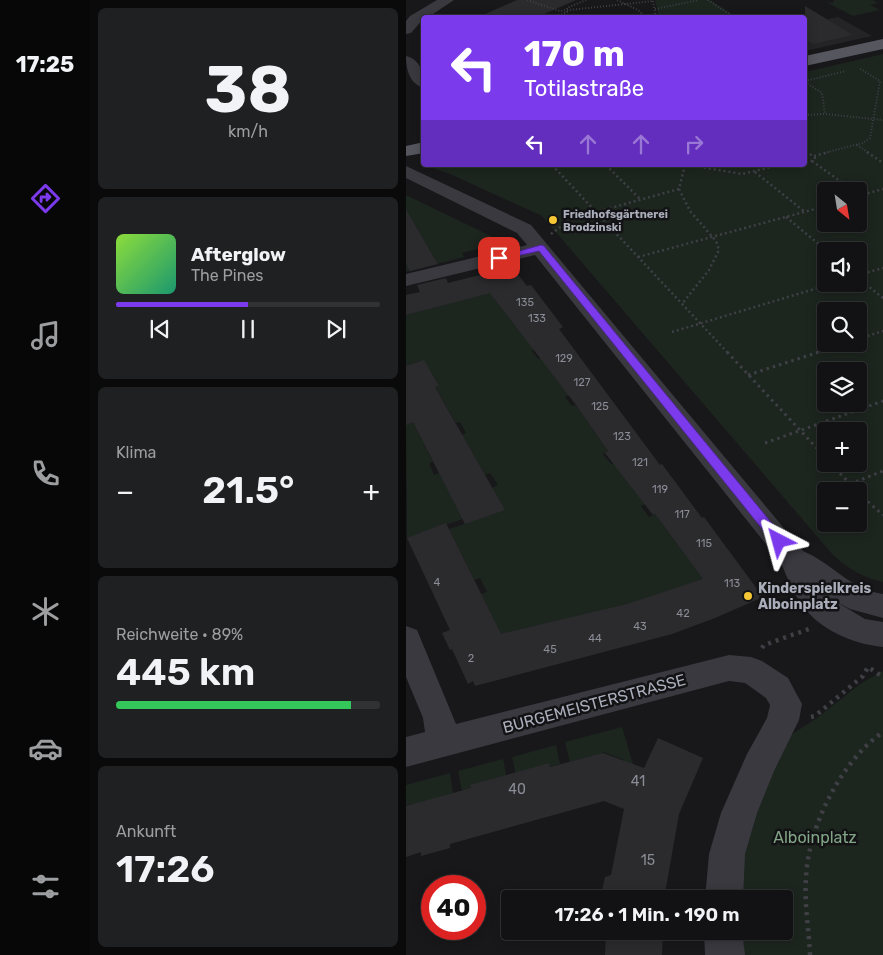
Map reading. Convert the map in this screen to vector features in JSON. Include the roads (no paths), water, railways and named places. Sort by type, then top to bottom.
[{"type":"main road","points":[[807,62],[883,44]]},
{"type":"main road","points":[[406,151],[421,148]]},
{"type":"street","points":[[422,15],[447,0]]},
{"type":"street","points":[[406,30],[415,19],[421,15]]},
{"type":"street","points":[[406,60],[421,79]]},
{"type":"street","points":[[406,86],[421,84]]},
{"type":"street","points":[[406,171],[510,220],[524,229],[792,557],[814,599],[845,625],[873,635],[883,635]]},
{"type":"street","points":[[406,280],[537,244]]},
{"type":"street","points":[[792,557],[833,586],[865,602],[883,606]]},
{"type":"street","points":[[406,639],[439,718],[443,742]]},
{"type":"street","name":"BURGEMEISTERSTRASSE","points":[[406,752],[729,668],[751,670],[778,688],[786,704],[783,720],[758,765],[738,813],[727,854],[725,890]]},
{"type":"street","points":[[724,940],[725,955]]},
{"type":"place","name":"Friedhofsgärtnerei Brodzinski","points":[[553,220]]},
{"type":"place","name":"Kinderspielkreis Alboinplatz","points":[[748,596]]},
{"type":"park label","name":"Alboinplatz","points":[[815,837]]}]
